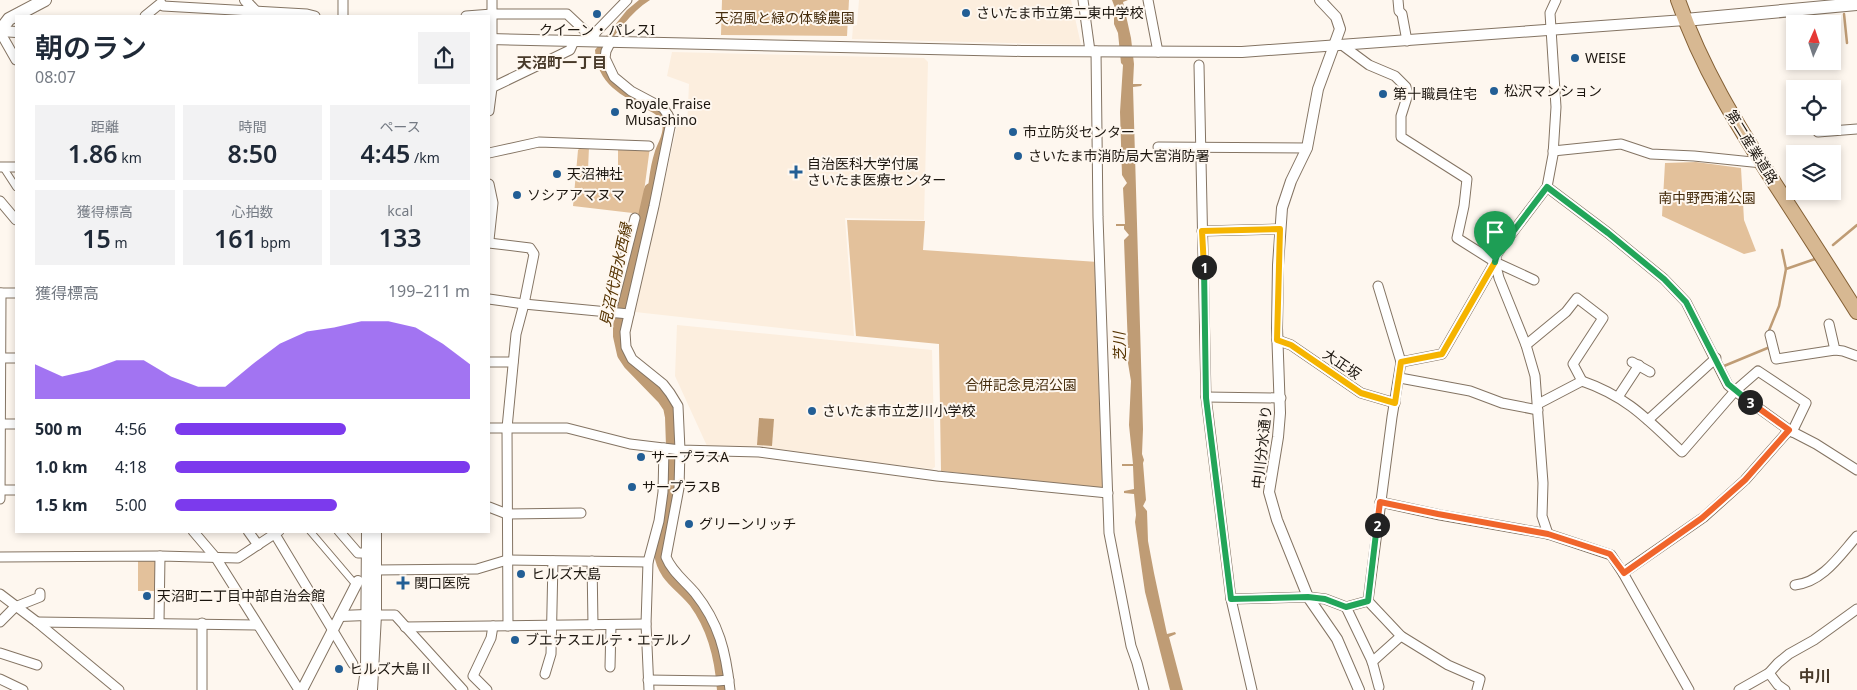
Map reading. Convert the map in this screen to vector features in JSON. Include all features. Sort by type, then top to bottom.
[{"type":"main road","points":[[0,32],[5,23],[15,14],[45,0]]},
{"type":"main road","name":"第二産業道路","points":[[1678,0],[1742,116],[1857,298]]},
{"type":"main road","name":"第二産業道路","points":[[1688,0],[1690,19],[1716,88],[1857,312]]},
{"type":"main road","points":[[1690,19],[1857,4]]},
{"type":"street","points":[[245,0],[258,14]]},
{"type":"street","points":[[343,0],[343,15]]},
{"type":"street","points":[[492,0],[490,88],[570,50],[574,41]]},
{"type":"street","points":[[594,41],[596,32],[627,0]]},
{"type":"street","points":[[1083,0],[1096,51],[1098,217],[1109,533],[1131,646],[1138,663],[1144,690]]},
{"type":"street","points":[[1148,0],[1154,52]]},
{"type":"street","name":"中川分水通り","points":[[1320,0],[1336,17],[1339,23],[1339,46],[1318,89],[1307,148],[1282,208],[1277,340],[1281,398],[1280,425],[1269,492],[1280,529],[1308,597],[1337,639],[1359,690]]},
{"type":"street","points":[[1398,0],[1407,41]]},
{"type":"street","points":[[1401,362],[1442,354],[1495,262],[1497,254],[1547,187],[1556,106],[1550,14],[1556,0]]},
{"type":"street","points":[[161,3],[167,15]]},
{"type":"street","points":[[146,15],[161,3],[258,14],[311,15]]},
{"type":"street","points":[[479,15],[567,14],[594,41]]},
{"type":"street","points":[[491,39],[1004,50],[1242,52],[1690,19]]},
{"type":"street","points":[[15,32],[0,32],[15,58]]},
{"type":"street","points":[[612,41],[606,51],[605,58],[614,77],[631,91],[663,108],[671,122],[625,332],[626,347],[632,359],[663,384],[678,406],[680,450],[677,503],[666,557],[670,567],[694,592],[708,611],[722,638],[730,690]]},
{"type":"street","points":[[1339,46],[1369,66],[1395,76],[1406,87],[1408,94],[1401,116],[1401,137],[1467,179],[1464,206],[1457,238],[1495,262],[1534,280]]},
{"type":"street","points":[[1199,65],[1206,398],[1231,599],[1252,690]]},
{"type":"street","points":[[1841,130],[1857,129]]},
{"type":"street","points":[[490,153],[539,142],[649,146]]},
{"type":"street","points":[[1552,151],[1621,144],[1651,154],[1762,163]]},
{"type":"street","points":[[1158,147],[1307,148]]},
{"type":"street","points":[[1,167],[15,166]]},
{"type":"street","points":[[1,167],[15,186]]},
{"type":"street","points":[[1547,187],[1608,233],[1664,279],[1686,302],[1728,384],[1735,392],[1790,431],[1816,444],[1857,470]]},
{"type":"street","points":[[490,190],[492,202],[490,229]]},
{"type":"street","points":[[0,201],[15,219]]},
{"type":"street","points":[[611,312],[634,218]]},
{"type":"street","points":[[1202,231],[1280,229]]},
{"type":"street","points":[[490,242],[530,248],[534,254],[516,334],[507,428],[508,626]]},
{"type":"street","points":[[1495,262],[1509,306],[1526,345],[1535,376],[1543,483],[1542,516],[1548,534]]},
{"type":"street","points":[[1368,601],[1380,502],[1401,362],[1378,286]]},
{"type":"street","points":[[0,499],[1,293],[15,293]]},
{"type":"street","points":[[1526,345],[1566,312],[1577,298],[1603,318],[1573,364],[1582,381],[1605,389],[1631,405],[1682,452],[1735,392],[1758,371],[1806,403],[1790,431],[1745,480],[1702,518],[1624,573]]},
{"type":"street","points":[[490,299],[629,314]]},
{"type":"street","points":[[1829,324],[1835,350]]},
{"type":"street","points":[[1770,335],[1776,359],[1835,350],[1857,356]]},
{"type":"street","name":"大正坂","points":[[1277,340],[1291,345],[1361,393],[1395,403]]},
{"type":"street","points":[[0,358],[15,358]]},
{"type":"street","points":[[1648,420],[1716,358]]},
{"type":"street","points":[[490,362],[513,362]]},
{"type":"street","points":[[1618,397],[1635,364],[1650,372]]},
{"type":"street","points":[[1400,378],[1470,391],[1502,403],[1538,407],[1582,381]]},
{"type":"street","points":[[1206,398],[1281,398]]},
{"type":"street","points":[[0,424],[15,424]]},
{"type":"street","points":[[490,428],[567,428],[630,444],[680,450],[759,452],[937,476],[1108,493]]},
{"type":"street","points":[[649,690],[646,624],[648,562],[659,521],[663,492],[664,448]]},
{"type":"street","points":[[0,490],[15,490]]},
{"type":"street","points":[[1380,502],[1548,534],[1610,554],[1624,573],[1689,690]]},
{"type":"street","points":[[490,506],[507,514],[581,513]]},
{"type":"street","points":[[195,533],[216,558],[300,690],[357,583],[312,533]]},
{"type":"street","points":[[250,533],[258,544]]},
{"type":"street","points":[[0,557],[160,556],[238,558],[274,533]]},
{"type":"street","points":[[276,533],[353,664]]},
{"type":"street","points":[[341,533],[358,553],[367,553]]},
{"type":"street","points":[[367,533],[372,690]]},
{"type":"street","points":[[363,690],[376,570],[376,533]]},
{"type":"street","points":[[1795,585],[1803,584],[1827,571],[1857,536]]},
{"type":"street","points":[[159,622],[160,556]]},
{"type":"street","points":[[376,570],[477,569],[507,560],[648,562]]},
{"type":"street","points":[[545,674],[551,654],[554,561]]},
{"type":"street","points":[[592,561],[593,625]]},
{"type":"street","points":[[0,622],[15,607],[40,597],[40,593]]},
{"type":"street","points":[[0,594],[119,690]]},
{"type":"street","points":[[1231,599],[1308,597],[1325,599],[1346,607],[1368,601]]},
{"type":"street","points":[[1368,601],[1401,636],[1448,665],[1480,679],[1477,690]]},
{"type":"street","points":[[1346,607],[1372,662],[1379,687]]},
{"type":"street","points":[[1740,690],[1770,673],[1789,654],[1814,640],[1857,608]]},
{"type":"street","points":[[340,616],[395,615],[463,690]]},
{"type":"street","points":[[37,622],[159,622],[257,625]]},
{"type":"street","points":[[202,623],[202,690]]},
{"type":"street","points":[[405,627],[646,624]]},
{"type":"street","points":[[610,667],[611,625]]},
{"type":"street","points":[[487,690],[473,676],[491,638],[493,626]]},
{"type":"street","points":[[1372,662],[1401,636]]},
{"type":"street","points":[[0,653],[37,665]]},
{"type":"street","points":[[1770,673],[1778,685],[1785,690]]},
{"type":"street","points":[[0,680],[23,690]]},
{"type":"street","points":[[648,680],[729,680]]},
{"type":"shaded area","points":[[639,0],[650,0],[624,24],[602,51],[601,57],[608,75],[659,109],[665,117],[669,130],[658,166],[651,209],[646,208],[649,180],[653,158],[662,133],[662,122],[656,115],[612,87],[600,72],[595,50],[627,10]]},
{"type":"shaded area","name":"さいたま市立第二東中学校","points":[[859,0],[1071,0],[1081,45],[852,39],[853,26],[857,25]]},
{"type":"shaded area","points":[[1112,0],[1128,0],[1123,2],[1131,38],[1134,64],[1133,84],[1142,84],[1141,86],[1133,87],[1143,429],[1142,454],[1146,500],[1143,506],[1147,511],[1148,541],[1167,634],[1175,632],[1176,634],[1169,637],[1183,690],[1170,690],[1145,592],[1135,522],[1134,494],[1124,493],[1124,491],[1134,489],[1133,466],[1122,466],[1122,464],[1133,464],[1129,425],[1131,381],[1128,363],[1130,348],[1128,348],[1124,240],[1129,235],[1124,226],[1116,226],[1116,224],[1125,224],[1123,188],[1127,183],[1122,175],[1120,112],[1123,65],[1121,63],[1118,33],[1114,24],[1114,13],[1105,15],[1104,12],[1115,8]]},
{"type":"shaded area","name":"自治医科大学付属 さいたま医療センター","points":[[672,52],[924,58],[928,62],[924,220],[845,218],[854,336],[635,312],[677,126],[687,126],[689,84],[667,76]]},
{"type":"shaded area","name":"さいたま市立芝川小学校","points":[[677,325],[932,350],[935,467],[932,469],[747,448],[707,446],[675,376]]},
{"type":"shaded area","points":[[759,418],[774,419],[772,446],[757,445]]},
{"type":"green space","name":"天沼風と緑の体験農園","points":[[722,0],[849,0],[847,36],[721,35]]},
{"type":"green space","points":[[581,147],[589,147],[588,170],[618,170],[618,148],[650,147],[641,214],[573,206],[578,150]]},
{"type":"green space","name":"南中野西浦公園","points":[[1696,162],[1741,168],[1744,220],[1756,251],[1744,254],[1662,216],[1665,163]]},
{"type":"green space","name":"合併記念見沼公園","points":[[847,220],[925,221],[923,250],[1098,262],[1104,489],[941,471],[939,344],[856,336]]},
{"type":"green space","points":[[138,559],[157,559],[157,591],[138,591]]},
{"type":"waterway","points":[[1844,14],[1847,43]]},
{"type":"waterway","name":"見沼代用水西縁","points":[[651,190],[620,326],[620,336],[624,354],[630,363],[664,398],[670,407],[674,475],[673,496],[661,553],[666,568],[674,580],[696,602],[708,622],[719,655],[724,690]]},
{"type":"waterway","points":[[1833,245],[1857,225]]},
{"type":"waterway","points":[[1782,250],[1786,269]]},
{"type":"waterway","points":[[1768,333],[1779,306],[1786,269],[1815,259]]},
{"type":"waterway","points":[[1724,366],[1770,347]]},
{"type":"place","name":"さいたま市立第二東中学校","points":[[966,13]]},
{"type":"place","name":"クイーン・パレスI","points":[[597,14]]},
{"type":"place","name":"WEISE","points":[[1575,58]]},
{"type":"place","name":"松沢マンション","points":[[1494,91]]},
{"type":"place","name":"第十職員住宅","points":[[1383,94]]},
{"type":"place","name":"Royale Fraise Musashino","points":[[615,112]]},
{"type":"place","name":"市立防災センター","points":[[1013,132]]},
{"type":"place","name":"さいたま市消防局大宮消防署","points":[[1018,156]]},
{"type":"place","name":"自治医科大学付属 さいたま医療センター","points":[[796,172]]},
{"type":"place","name":"天沼神社","points":[[557,174]]},
{"type":"place","name":"ソシアアマヌマ","points":[[517,195]]},
{"type":"place","name":"さいたま市立芝川小学校","points":[[812,411]]},
{"type":"place","name":"サープラスA","points":[[641,457]]},
{"type":"place","name":"サープラスB","points":[[632,487]]},
{"type":"place","name":"グリーンリッチ","points":[[689,524]]},
{"type":"place","name":"ヒルズ大島","points":[[521,574]]},
{"type":"place","name":"関口医院","points":[[403,583]]},
{"type":"place","name":"天沼町二丁目中部自治会館","points":[[147,596]]},
{"type":"place","name":"ブエナスエルテ・エテルノ","points":[[515,640]]},
{"type":"place","name":"ヒルズ大島Ⅱ","points":[[339,669]]},
{"type":"district","name":"天沼町一丁目","points":[[562,63]]},
{"type":"district","name":"中川","points":[[1815,676]]},
{"type":"route","points":[[1547,187],[1608,233],[1664,279],[1686,302],[1728,384],[1735,392],[1789,430],[1745,480],[1702,518],[1624,573],[1610,554],[1548,534],[1380,502],[1368,601],[1346,607],[1325,599],[1308,597],[1231,599],[1206,398],[1202,231],[1280,229],[1277,340],[1291,345],[1361,393],[1395,403],[1401,362],[1442,354],[1495,262],[1497,254],[1503,245],[1547,187]]},
{"type":"water label","name":"芝川","points":[[1120,347]]}]
